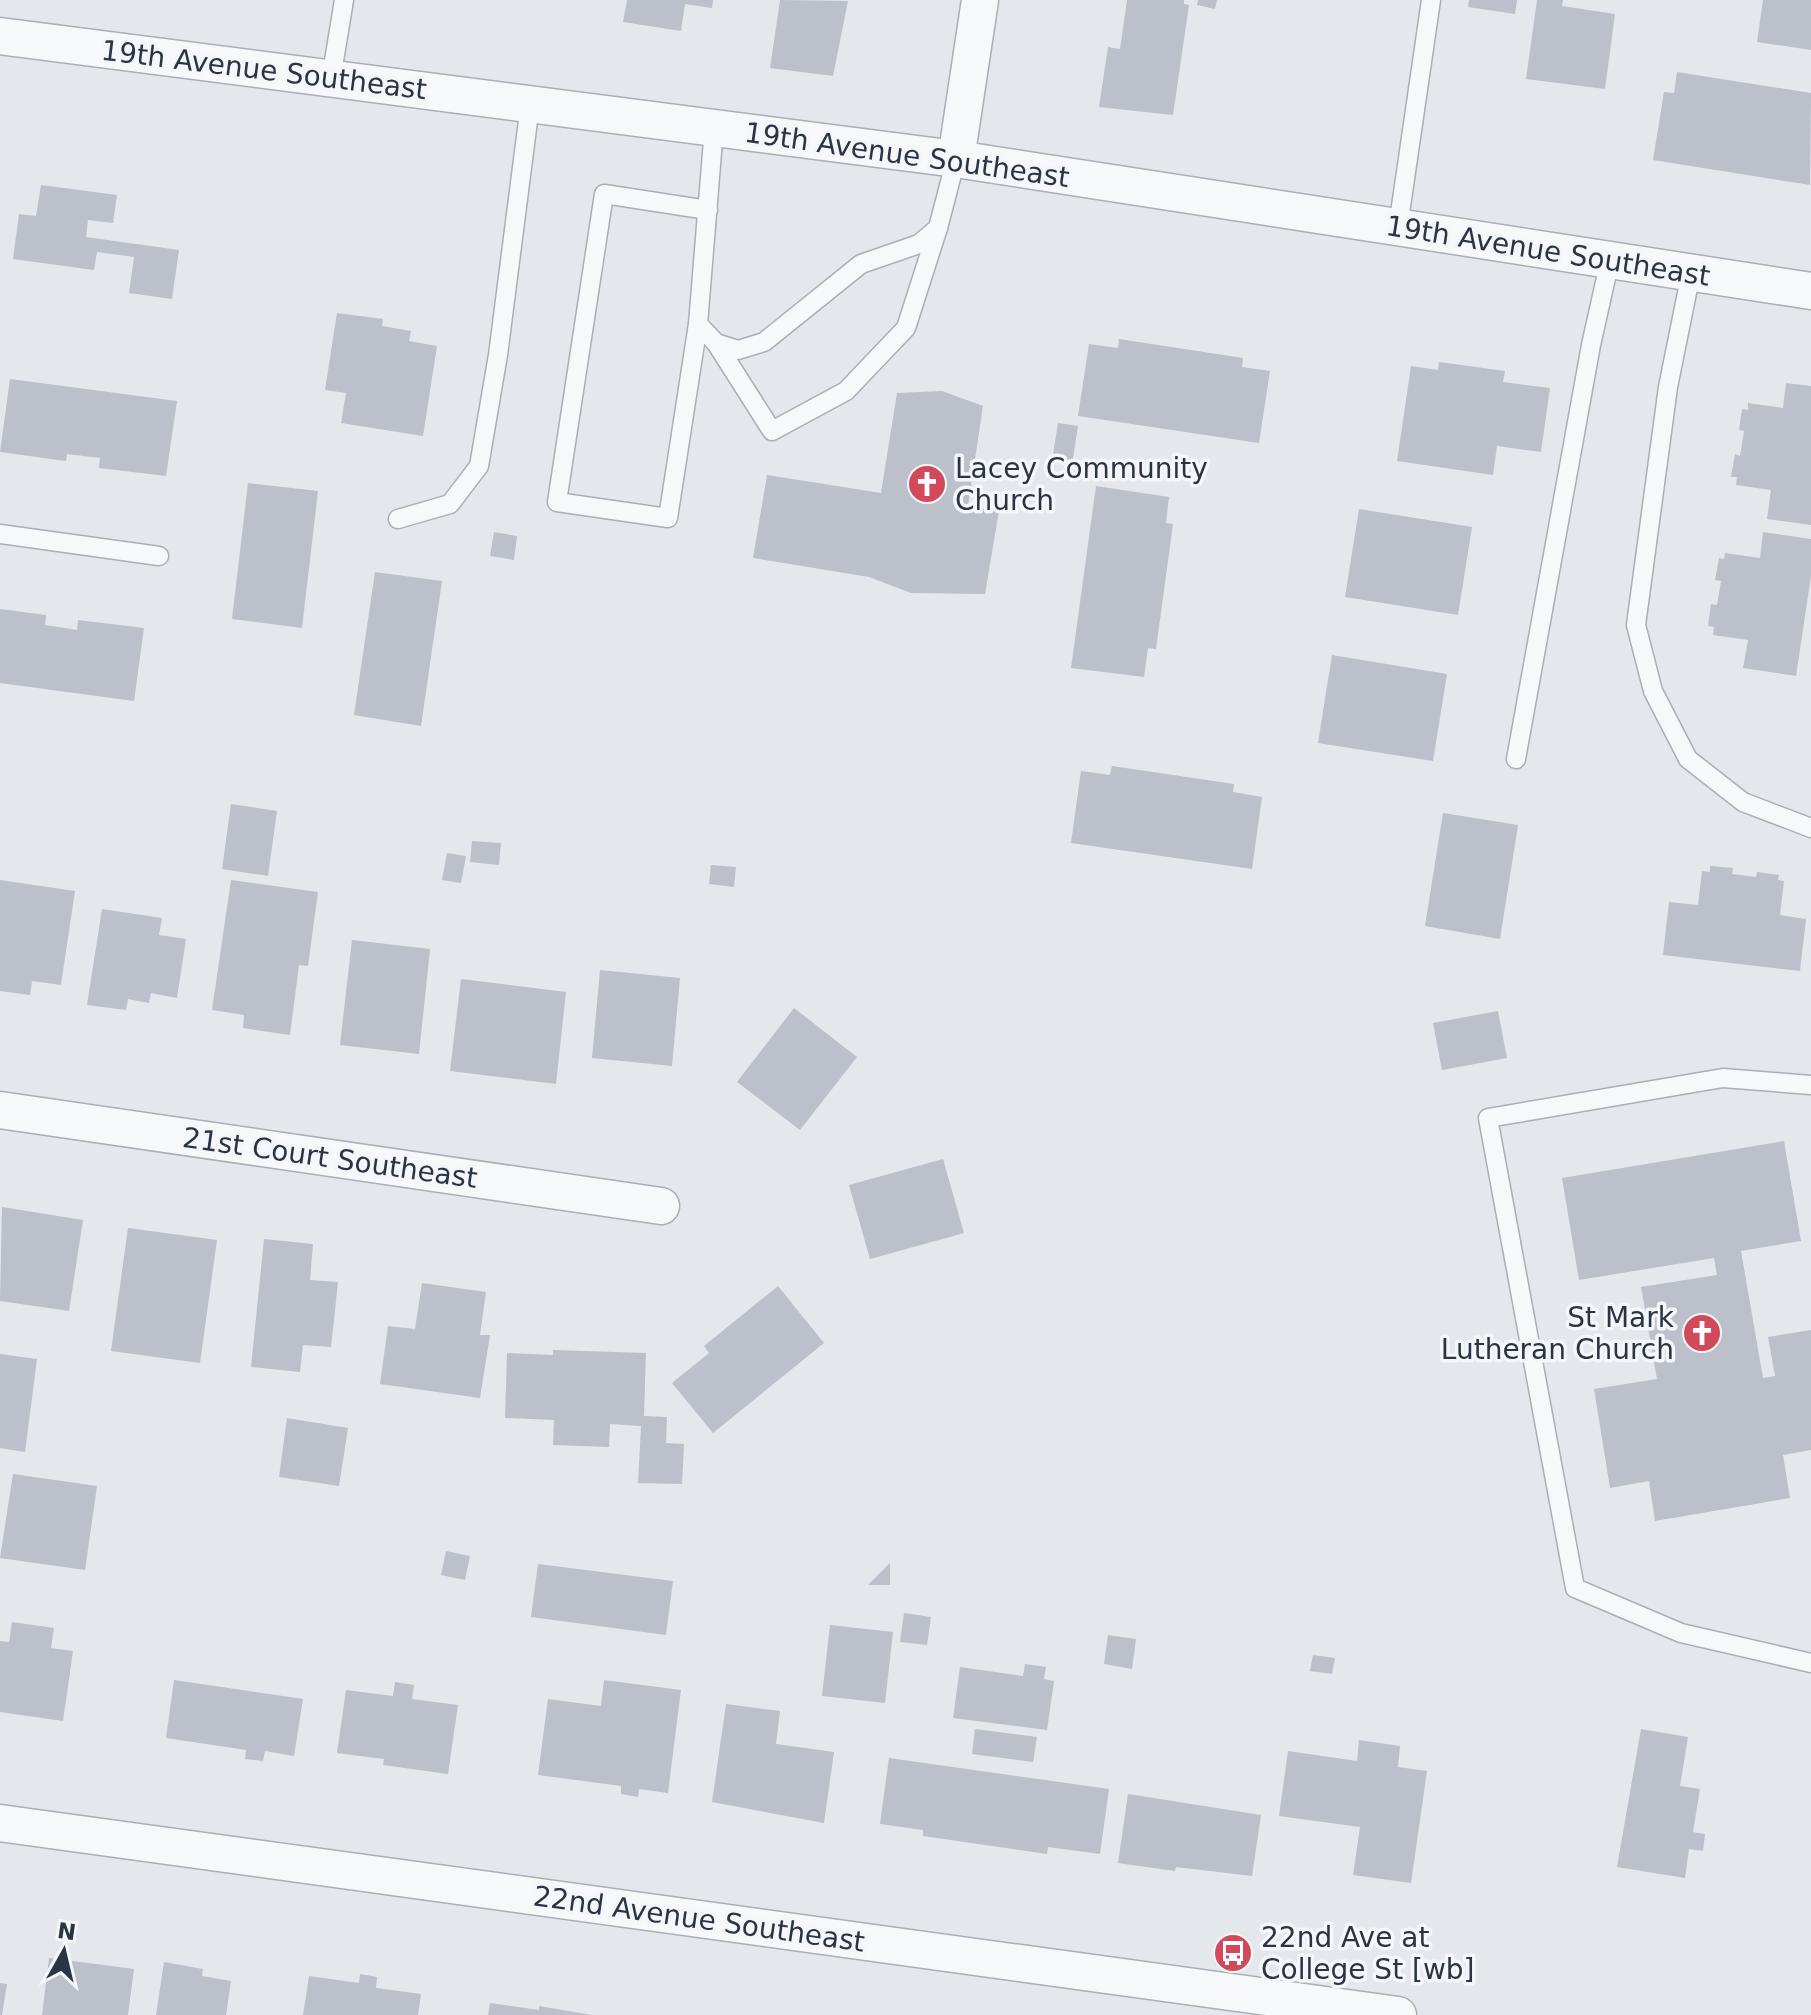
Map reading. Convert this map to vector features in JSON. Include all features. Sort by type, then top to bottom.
[{"type":"street","points":[[956,159],[980,0]]},
{"type":"street","name":"19th Avenue Southeast","points":[[0,36],[956,159],[1811,291]]},
{"type":"street","name":"21st Court Southeast","points":[[0,1110],[661,1206]]},
{"type":"street","name":"22nd Avenue Southeast","points":[[0,1823],[1398,2015]]},
{"type":"lane","points":[[331,79],[344,0]]},
{"type":"lane","points":[[1398,227],[1431,0]]},
{"type":"lane","points":[[398,519],[450,504],[479,466],[498,355],[530,105]]},
{"type":"lane","points":[[708,210],[604,194],[557,502],[668,518],[698,324],[708,210],[714,128]]},
{"type":"lane","points":[[698,324],[716,343],[772,431],[846,391],[906,328],[956,159]]},
{"type":"lane","points":[[716,343],[738,350],[764,342],[861,264],[919,244],[938,228]]},
{"type":"lane","points":[[1516,759],[1591,345],[1610,260]]},
{"type":"lane","points":[[1691,273],[1668,387],[1636,625],[1653,691],[1688,759],[1743,802],[1811,828]]},
{"type":"lane","points":[[0,534],[159,556]]},
{"type":"lane","points":[[1811,1085],[1723,1078],[1488,1118],[1575,1588],[1681,1633],[1811,1663]]},
{"type":"building","points":[[627,0],[713,0],[712,8],[685,4],[681,31],[623,22]]},
{"type":"building","points":[[780,0],[848,1],[833,76],[770,68]]},
{"type":"building","points":[[1127,0],[1184,0],[1184,4],[1189,5],[1173,115],[1099,107],[1108,47],[1120,49]]},
{"type":"building","points":[[1198,0],[1217,0],[1215,9],[1197,5]]},
{"type":"building","points":[[1469,0],[1517,0],[1515,14],[1468,7]]},
{"type":"building","points":[[1537,0],[1563,0],[1562,6],[1615,14],[1605,89],[1526,79]]},
{"type":"building","points":[[1763,0],[1811,0],[1811,50],[1757,42]]},
{"type":"building","points":[[1677,72],[1811,93],[1810,185],[1653,160],[1664,92],[1674,93]]},
{"type":"building","points":[[41,185],[117,195],[113,223],[88,220],[86,237],[179,250],[172,299],[129,293],[134,257],[97,252],[94,270],[13,259],[19,214],[36,216]]},
{"type":"building","points":[[337,313],[383,319],[382,326],[411,331],[409,341],[437,346],[423,436],[341,423],[346,393],[325,390]]},
{"type":"building","points":[[1119,339],[1243,358],[1242,367],[1270,371],[1259,443],[1078,416],[1089,344],[1118,348]]},
{"type":"building","points":[[1439,362],[1505,371],[1503,382],[1550,388],[1541,452],[1497,446],[1493,475],[1397,461],[1411,366],[1438,370]]},
{"type":"building","points":[[10,379],[177,401],[166,476],[99,468],[100,458],[67,454],[66,461],[0,452]]},
{"type":"building","points":[[1786,383],[1811,386],[1811,525],[1767,519],[1771,490],[1736,485],[1737,477],[1731,477],[1735,454],[1740,456],[1744,431],[1739,430],[1742,409],[1748,410],[1748,403],[1783,408]]},
{"type":"building","name":"Lacey Community Church","points":[[942,391],[983,406],[968,506],[999,511],[985,594],[911,593],[869,577],[753,558],[767,475],[881,493],[897,393]]},
{"type":"building","points":[[1058,423],[1078,426],[1072,464],[1052,461]]},
{"type":"building","points":[[248,483],[318,491],[302,628],[232,619]]},
{"type":"building","points":[[1096,486],[1169,497],[1166,523],[1173,524],[1156,649],[1148,648],[1144,677],[1071,668]]},
{"type":"building","points":[[1359,509],[1472,527],[1458,615],[1345,597]]},
{"type":"building","points":[[494,532],[517,536],[514,560],[490,556]]},
{"type":"building","points":[[1763,532],[1811,539],[1811,576],[1796,676],[1743,668],[1748,640],[1713,635],[1714,627],[1708,626],[1711,604],[1717,605],[1721,581],[1715,580],[1719,558],[1724,559],[1725,553],[1760,558]]},
{"type":"building","points":[[375,572],[442,581],[421,726],[354,715]]},
{"type":"building","points":[[0,609],[46,615],[45,625],[77,630],[78,620],[144,628],[134,701],[0,683]]},
{"type":"building","points":[[1332,655],[1447,674],[1433,761],[1318,743]]},
{"type":"building","points":[[1112,766],[1234,784],[1233,792],[1262,797],[1252,869],[1071,843],[1081,771],[1110,775]]},
{"type":"building","points":[[231,804],[277,811],[268,876],[222,869]]},
{"type":"building","points":[[1443,813],[1518,825],[1500,939],[1425,926]]},
{"type":"building","points":[[472,841],[501,843],[499,865],[470,862]]},
{"type":"building","points":[[447,853],[466,856],[461,883],[442,880]]},
{"type":"building","points":[[711,865],[736,867],[734,887],[709,884]]},
{"type":"building","points":[[1710,866],[1733,868],[1732,874],[1756,877],[1757,872],[1779,875],[1778,880],[1784,881],[1780,915],[1806,919],[1800,971],[1663,955],[1669,902],[1698,905],[1702,871],[1710,872]]},
{"type":"building","points":[[0,880],[75,891],[61,985],[32,981],[30,995],[0,991]]},
{"type":"building","points":[[231,880],[318,892],[308,966],[299,965],[290,1035],[243,1028],[244,1015],[212,1010]]},
{"type":"building","points":[[102,909],[162,918],[159,935],[186,939],[177,998],[151,993],[149,1003],[128,999],[126,1010],[87,1005]]},
{"type":"building","points":[[352,940],[430,949],[419,1054],[340,1045]]},
{"type":"building","points":[[600,970],[680,978],[672,1066],[592,1058]]},
{"type":"building","points":[[461,979],[566,992],[556,1084],[450,1071]]},
{"type":"building","points":[[794,1008],[857,1057],[800,1130],[737,1082]]},
{"type":"building","points":[[1498,1011],[1507,1058],[1442,1070],[1433,1023]]},
{"type":"building","name":"St Mark Lutheran Church","points":[[1784,1141],[1801,1241],[1741,1251],[1763,1378],[1775,1376],[1768,1337],[1811,1330],[1811,1450],[1783,1455],[1790,1498],[1655,1521],[1649,1481],[1610,1488],[1594,1389],[1657,1379],[1641,1287],[1717,1275],[1714,1258],[1579,1280],[1562,1178]]},
{"type":"building","points":[[943,1159],[964,1233],[870,1259],[849,1185]]},
{"type":"building","points":[[2,1207],[83,1220],[69,1311],[0,1301]]},
{"type":"building","points":[[128,1228],[217,1240],[200,1363],[111,1351]]},
{"type":"building","points":[[264,1239],[313,1244],[310,1280],[338,1282],[331,1347],[303,1345],[300,1372],[251,1367]]},
{"type":"building","points":[[422,1283],[486,1292],[480,1335],[490,1335],[480,1398],[380,1384],[388,1326],[415,1329]]},
{"type":"building","points":[[778,1286],[824,1343],[713,1433],[672,1383],[709,1353],[704,1346]]},
{"type":"building","points":[[553,1350],[646,1353],[644,1416],[667,1417],[666,1443],[684,1444],[682,1484],[638,1483],[641,1426],[610,1424],[609,1447],[553,1445],[554,1420],[505,1418],[507,1353],[553,1355]]},
{"type":"building","points":[[0,1354],[37,1359],[25,1452],[0,1448]]},
{"type":"building","points":[[287,1418],[348,1428],[339,1486],[279,1477]]},
{"type":"building","points":[[13,1474],[97,1486],[85,1570],[0,1558]]},
{"type":"building","points":[[446,1551],[470,1556],[465,1580],[441,1575]]},
{"type":"building","points":[[890,1563],[890,1585],[868,1585]]},
{"type":"building","points":[[538,1564],[673,1581],[666,1635],[531,1617]]},
{"type":"building","points":[[904,1613],[931,1617],[927,1645],[900,1642]]},
{"type":"building","points":[[12,1622],[54,1628],[51,1648],[73,1651],[63,1721],[0,1712],[0,1641],[9,1642]]},
{"type":"building","points":[[830,1625],[893,1632],[885,1703],[822,1696]]},
{"type":"building","points":[[1108,1635],[1136,1639],[1132,1669],[1104,1664]]},
{"type":"building","points":[[1313,1655],[1335,1658],[1332,1674],[1310,1671]]},
{"type":"building","points":[[1025,1664],[1046,1667],[1044,1679],[1054,1681],[1047,1730],[953,1718],[960,1667],[1023,1676]]},
{"type":"building","points":[[174,1680],[303,1699],[294,1756],[265,1751],[263,1761],[245,1759],[246,1750],[166,1738]]},
{"type":"building","points":[[604,1680],[681,1690],[668,1793],[639,1789],[638,1797],[621,1794],[621,1786],[538,1775],[548,1699],[601,1706]]},
{"type":"building","points":[[395,1682],[414,1685],[412,1699],[458,1705],[448,1774],[383,1765],[384,1759],[337,1753],[346,1690],[393,1696]]},
{"type":"building","points":[[726,1704],[780,1711],[776,1744],[834,1752],[824,1823],[712,1802]]},
{"type":"building","points":[[975,1729],[1037,1737],[1033,1762],[972,1754]]},
{"type":"building","points":[[1641,1729],[1688,1737],[1680,1786],[1700,1789],[1693,1832],[1705,1834],[1703,1851],[1689,1849],[1685,1878],[1617,1867]]},
{"type":"building","points":[[1359,1740],[1400,1746],[1398,1767],[1427,1771],[1411,1883],[1353,1875],[1360,1827],[1279,1816],[1288,1751],[1357,1761]]},
{"type":"building","points":[[889,1758],[1109,1789],[1100,1854],[1048,1847],[1047,1854],[923,1836],[923,1830],[880,1824]]},
{"type":"building","points":[[1128,1794],[1261,1815],[1252,1876],[1176,1867],[1175,1871],[1118,1863]]},
{"type":"building","points":[[49,1958],[134,1969],[128,2015],[42,2015]]},
{"type":"building","points":[[164,1962],[203,1969],[202,1976],[231,1981],[226,2015],[156,2015]]},
{"type":"building","points":[[360,1974],[377,1977],[376,1988],[421,1994],[418,2015],[303,2015],[309,1976],[359,1983]]},
{"type":"building","points":[[0,1983],[7,1984],[2,2015],[0,2015]]},
{"type":"building","points":[[490,2003],[539,2010],[539,2006],[592,2015],[488,2015]]},
{"type":"place","name":"Lacey Community Church","points":[[927,484]]},
{"type":"place","name":"St Mark Lutheran Church","points":[[1702,1333]]},
{"type":"place","name":"22nd Ave at College St [wb]","points":[[1233,1953]]}]
